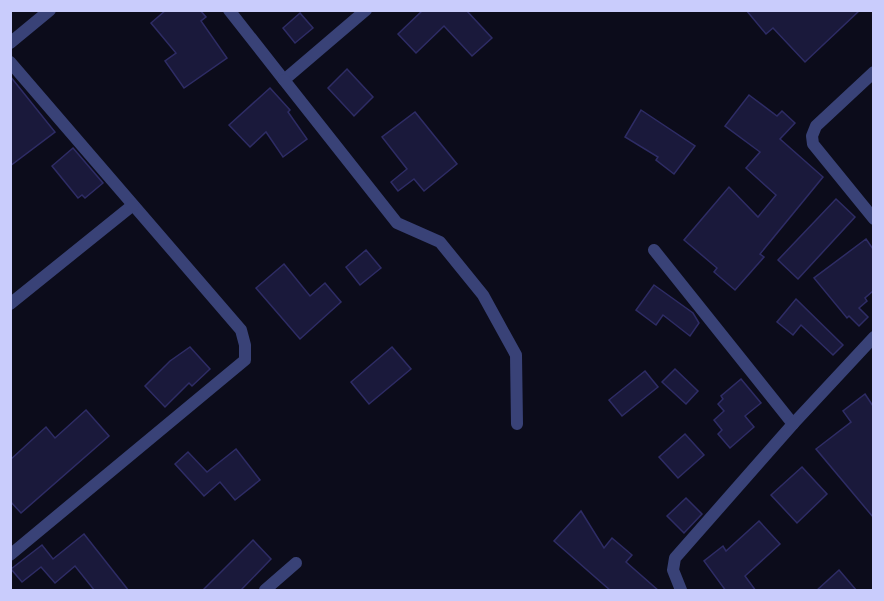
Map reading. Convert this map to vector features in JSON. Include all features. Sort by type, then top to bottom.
[{"type":"street","points":[[10,43],[50,10]]},
{"type":"street","points":[[229,10],[397,223],[440,242],[483,295],[516,354],[517,424]]},
{"type":"street","points":[[284,80],[366,10]]},
{"type":"street","points":[[10,62],[241,330],[245,345],[245,360],[10,555]]},
{"type":"street","points":[[873,72],[816,126],[812,136],[813,144],[873,219]]},
{"type":"street","points":[[10,304],[133,205]]},
{"type":"street","points":[[654,250],[793,424]]},
{"type":"street","points":[[681,591],[673,570],[675,558],[873,337]]},
{"type":"street","points":[[265,591],[296,563]]},
{"type":"building","points":[[166,10],[200,10],[206,17],[201,21],[227,58],[184,88],[165,61],[176,53],[151,23]]},
{"type":"building","points":[[423,10],[466,10],[492,38],[472,56],[444,26],[416,53],[398,34]]},
{"type":"building","points":[[746,10],[860,10],[805,62],[773,28],[766,34]]},
{"type":"building","points":[[300,13],[313,28],[295,43],[283,28]]},
{"type":"building","points":[[347,69],[373,97],[354,116],[328,88]]},
{"type":"building","points":[[10,76],[55,132],[10,166]]},
{"type":"building","points":[[270,88],[290,110],[288,112],[307,139],[283,157],[266,132],[250,147],[229,125]]},
{"type":"building","points":[[749,95],[777,116],[782,111],[795,123],[780,139],[823,177],[760,254],[764,257],[735,290],[714,272],[717,268],[684,240],[729,187],[758,217],[776,195],[746,168],[760,152],[725,126]]},
{"type":"building","points":[[641,110],[695,146],[674,174],[656,160],[658,157],[625,137]]},
{"type":"building","points":[[415,112],[457,164],[424,191],[414,179],[398,191],[391,182],[407,169],[382,137]]},
{"type":"building","points":[[73,148],[103,183],[85,198],[82,195],[78,198],[52,166]]},
{"type":"building","points":[[836,199],[855,217],[798,279],[778,260]]},
{"type":"building","points":[[866,239],[873,249],[873,291],[859,308],[868,317],[859,326],[849,316],[847,318],[814,278]]},
{"type":"building","points":[[366,250],[381,268],[360,285],[346,267]]},
{"type":"building","points":[[284,264],[310,296],[325,283],[341,302],[300,339],[256,288]]},
{"type":"building","points":[[654,285],[693,313],[699,323],[690,336],[663,315],[656,325],[636,310]]},
{"type":"building","points":[[796,299],[843,345],[833,355],[801,325],[793,335],[777,322]]},
{"type":"building","points":[[190,347],[210,369],[192,386],[189,383],[165,407],[145,386],[170,361]]},
{"type":"building","points":[[392,347],[411,369],[369,404],[351,382]]},
{"type":"building","points":[[675,369],[698,391],[686,404],[662,382]]},
{"type":"building","points":[[645,371],[658,387],[622,416],[609,400]]},
{"type":"building","points":[[741,379],[761,403],[745,416],[754,427],[730,448],[718,434],[722,430],[714,420],[724,411],[718,404],[723,399],[721,396]]},
{"type":"building","points":[[865,394],[873,406],[873,517],[816,449],[851,422],[843,411]]},
{"type":"building","points":[[86,410],[109,436],[21,513],[10,501],[10,460],[46,427],[55,438]]},
{"type":"building","points":[[685,434],[704,455],[678,478],[659,457]]},
{"type":"building","points":[[236,449],[260,480],[235,500],[220,482],[204,496],[175,464],[188,452],[207,472]]},
{"type":"building","points":[[802,467],[827,494],[797,523],[771,495]]},
{"type":"building","points":[[686,498],[702,514],[684,533],[667,516]]},
{"type":"building","points":[[581,511],[604,548],[612,538],[632,555],[626,562],[659,591],[611,591],[554,541]]},
{"type":"building","points":[[759,521],[780,544],[745,576],[756,591],[726,591],[704,561],[723,546],[726,551]]},
{"type":"building","points":[[84,534],[129,591],[95,591],[75,566],[55,583],[41,567],[22,582],[11,569],[42,545],[53,559]]},
{"type":"building","points":[[253,540],[271,559],[240,591],[202,591]]},
{"type":"building","points":[[839,570],[857,591],[816,591]]}]
